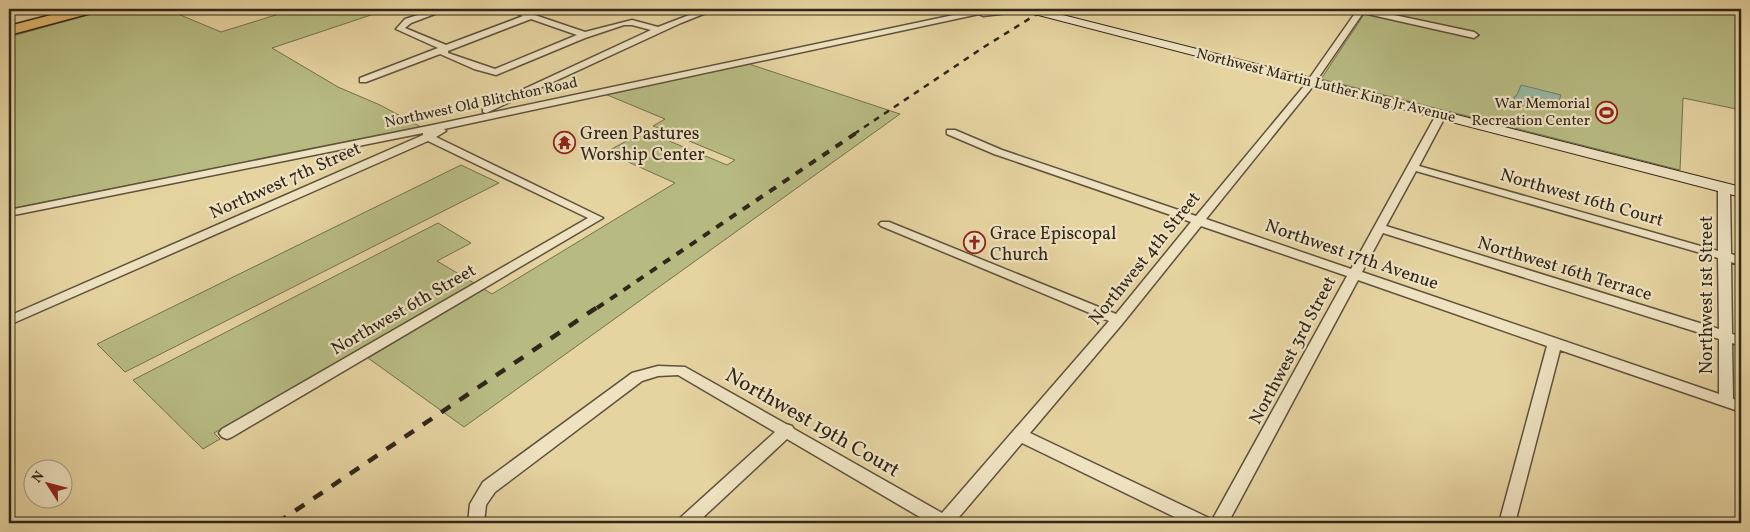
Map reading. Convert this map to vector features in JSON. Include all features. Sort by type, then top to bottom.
[{"type":"highway","points":[[9,25],[68,9]]},
{"type":"highway","points":[[9,31],[90,9]]},
{"type":"main road","name":"Northwest Martin Luther King Jr Avenue","points":[[1027,9],[1741,192]]},
{"type":"street","points":[[444,9],[408,21],[400,29],[443,47],[444,54],[496,72],[585,35],[624,23],[632,22],[659,30]]},
{"type":"street","points":[[510,9],[585,35]]},
{"type":"street","name":"Northwest 7th Street","points":[[9,321],[428,133],[468,119],[659,30],[712,9]]},
{"type":"street","name":"Northwest Old Blitchton Road","points":[[468,119],[991,9]]},
{"type":"street","name":"Northwest Old Blitchton Road","points":[[958,17],[1027,9]]},
{"type":"street","points":[[1362,10],[1474,35]]},
{"type":"street","name":"Northwest 4th Street","points":[[944,523],[1118,320],[1312,82],[1362,10]]},
{"type":"street","points":[[363,80],[531,16]]},
{"type":"street","name":"Northwest 3rd Street","points":[[1219,523],[1441,115]]},
{"type":"street","name":"Northwest 17th Avenue","points":[[952,132],[998,152],[1741,407]]},
{"type":"street","name":"Northwest Old Blitchton Road","points":[[9,213],[428,133]]},
{"type":"street","name":"Northwest 6th Street","points":[[227,433],[597,218],[428,133]]},
{"type":"street","name":"Northwest 16th Court","points":[[1412,167],[1741,261]]},
{"type":"street","name":"Northwest 1st Street","points":[[1724,188],[1726,402]]},
{"type":"street","points":[[885,224],[1118,320]]},
{"type":"street","name":"Northwest 16th Terrace","points":[[1379,228],[1741,341]]},
{"type":"street","points":[[1507,523],[1555,343]]},
{"type":"street","name":"Northwest 19th Court","points":[[476,523],[478,504],[489,486],[637,377],[658,371],[680,370],[787,430],[944,523]]},
{"type":"street","points":[[686,523],[787,430]]},
{"type":"street","points":[[1020,435],[1203,523]]},
{"type":"green space","points":[[109,9],[166,9],[221,32],[295,9],[389,9],[272,48],[338,87],[380,105],[421,127],[9,209],[9,37]]},
{"type":"green space","points":[[1368,9],[1741,9],[1741,110],[1683,98],[1680,170],[1321,79],[1365,13],[1478,37],[1480,35]]},
{"type":"green space","points":[[749,64],[900,114],[464,427],[368,358],[484,289],[492,294],[675,183],[606,152],[645,131],[727,165],[735,160],[653,126],[665,119],[605,94]]},
{"type":"green space","points":[[461,165],[499,183],[125,372],[97,344]]},
{"type":"green space","points":[[438,223],[471,243],[437,261],[474,283],[214,433],[220,439],[203,449],[133,380]]},
{"type":"shaded area","points":[[1521,85],[1561,95],[1558,103],[1526,96],[1526,98],[1535,101],[1532,104],[1533,108],[1511,103],[1515,100],[1514,97],[1517,95]]},
{"type":"railway","points":[[854,134],[984,47],[1045,9]]},
{"type":"railway","points":[[597,308],[856,133]]},
{"type":"railway","points":[[277,523],[599,306]]},
{"type":"place","name":"War Memorial Recreation Center","points":[[1606,112]]},
{"type":"place","name":"Green Pastures Worship Center","points":[[564,143]]},
{"type":"place","name":"Grace Episcopal Church","points":[[974,243]]}]
